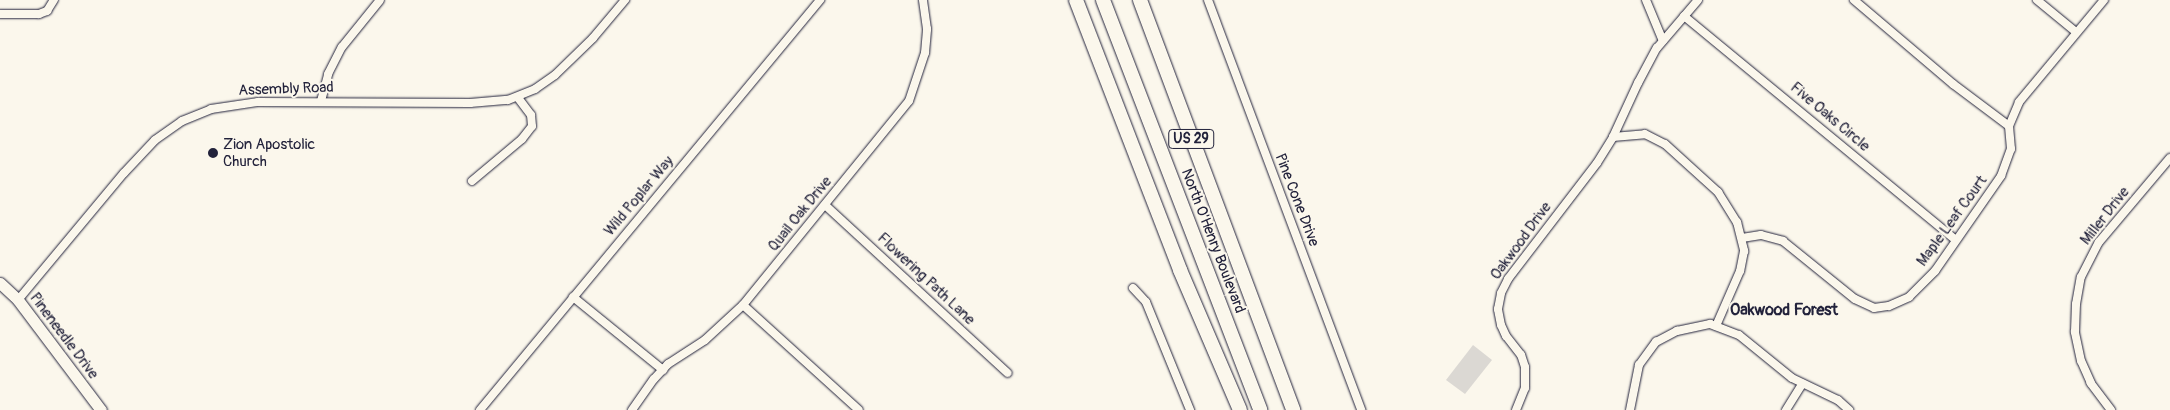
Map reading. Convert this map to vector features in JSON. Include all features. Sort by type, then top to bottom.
[{"type":"highway","points":[[1076,0],[1180,270],[1240,410]]},
{"type":"highway","name":"North O'Henry Boulevard","points":[[1103,0],[1260,410]]},
{"type":"highway","name":"North O'Henry Boulevard","points":[[1140,0],[1293,410]]},
{"type":"street","points":[[0,14],[39,14],[47,11],[54,0]]},
{"type":"street","points":[[321,101],[328,74],[342,47],[380,0]]},
{"type":"street","name":"Assembly Road","points":[[18,300],[124,173],[169,129],[197,114],[226,106],[260,102],[479,103],[518,98],[545,83],[566,65],[593,38],[625,0]]},
{"type":"street","name":"Wild Poplar Way","points":[[480,410],[820,0]]},
{"type":"street","name":"Quail Oak Drive","points":[[632,410],[663,370],[705,340],[744,305],[909,101],[925,53],[927,29],[923,0]]},
{"type":"street","name":"Pine Cone Drive","points":[[1208,0],[1361,410]]},
{"type":"street","points":[[1646,0],[1664,41]]},
{"type":"street","points":[[1613,137],[1638,83],[1664,41],[1698,0]]},
{"type":"street","points":[[1854,0],[1953,84],[2009,126],[2019,102],[2104,0]]},
{"type":"street","points":[[2038,0],[2076,32]]},
{"type":"street","name":"Five Oaks Circle","points":[[1684,16],[1956,240]]},
{"type":"street","points":[[472,181],[522,139],[532,126],[531,115],[518,98]]},
{"type":"street","name":"Maple Leaf Court","points":[[1742,238],[1761,235],[1783,241],[1848,293],[1874,308],[1889,306],[1913,294],[1935,272],[2008,164],[2012,149],[2009,126]]},
{"type":"street","points":[[1613,137],[1644,134],[1665,144],[1718,192],[1737,222],[1744,251],[1740,270],[1716,326]]},
{"type":"street","name":"Oakwood Drive","points":[[1516,410],[1524,388],[1525,367],[1521,355],[1506,336],[1501,325],[1498,309],[1501,294],[1508,279],[1586,178],[1613,137]]},
{"type":"street","name":"Miller Drive","points":[[2111,410],[2091,383],[2081,361],[2075,332],[2076,304],[2081,277],[2099,242],[2170,158]]},
{"type":"street","name":"Flowering Path Lane","points":[[825,205],[1008,373]]},
{"type":"street","name":"Pineneedle Drive","points":[[0,283],[18,300],[101,410]]},
{"type":"street","points":[[1133,288],[1146,302],[1190,410]]},
{"type":"street","points":[[573,297],[663,370]]},
{"type":"street","points":[[744,305],[859,410]]},
{"type":"street","points":[[1630,410],[1639,365],[1656,342],[1677,330],[1697,325],[1716,326],[1739,335],[1792,378],[1838,400],[1849,410]]},
{"type":"street","points":[[1786,410],[1802,384]]},
{"type":"shaded area","points":[[1473,345],[1492,360],[1465,394],[1446,380]]},
{"type":"place","name":"Zion Apostolic Church","points":[[213,153]]},
{"type":"district","name":"Oakwood Forest","points":[[1784,310]]}]
